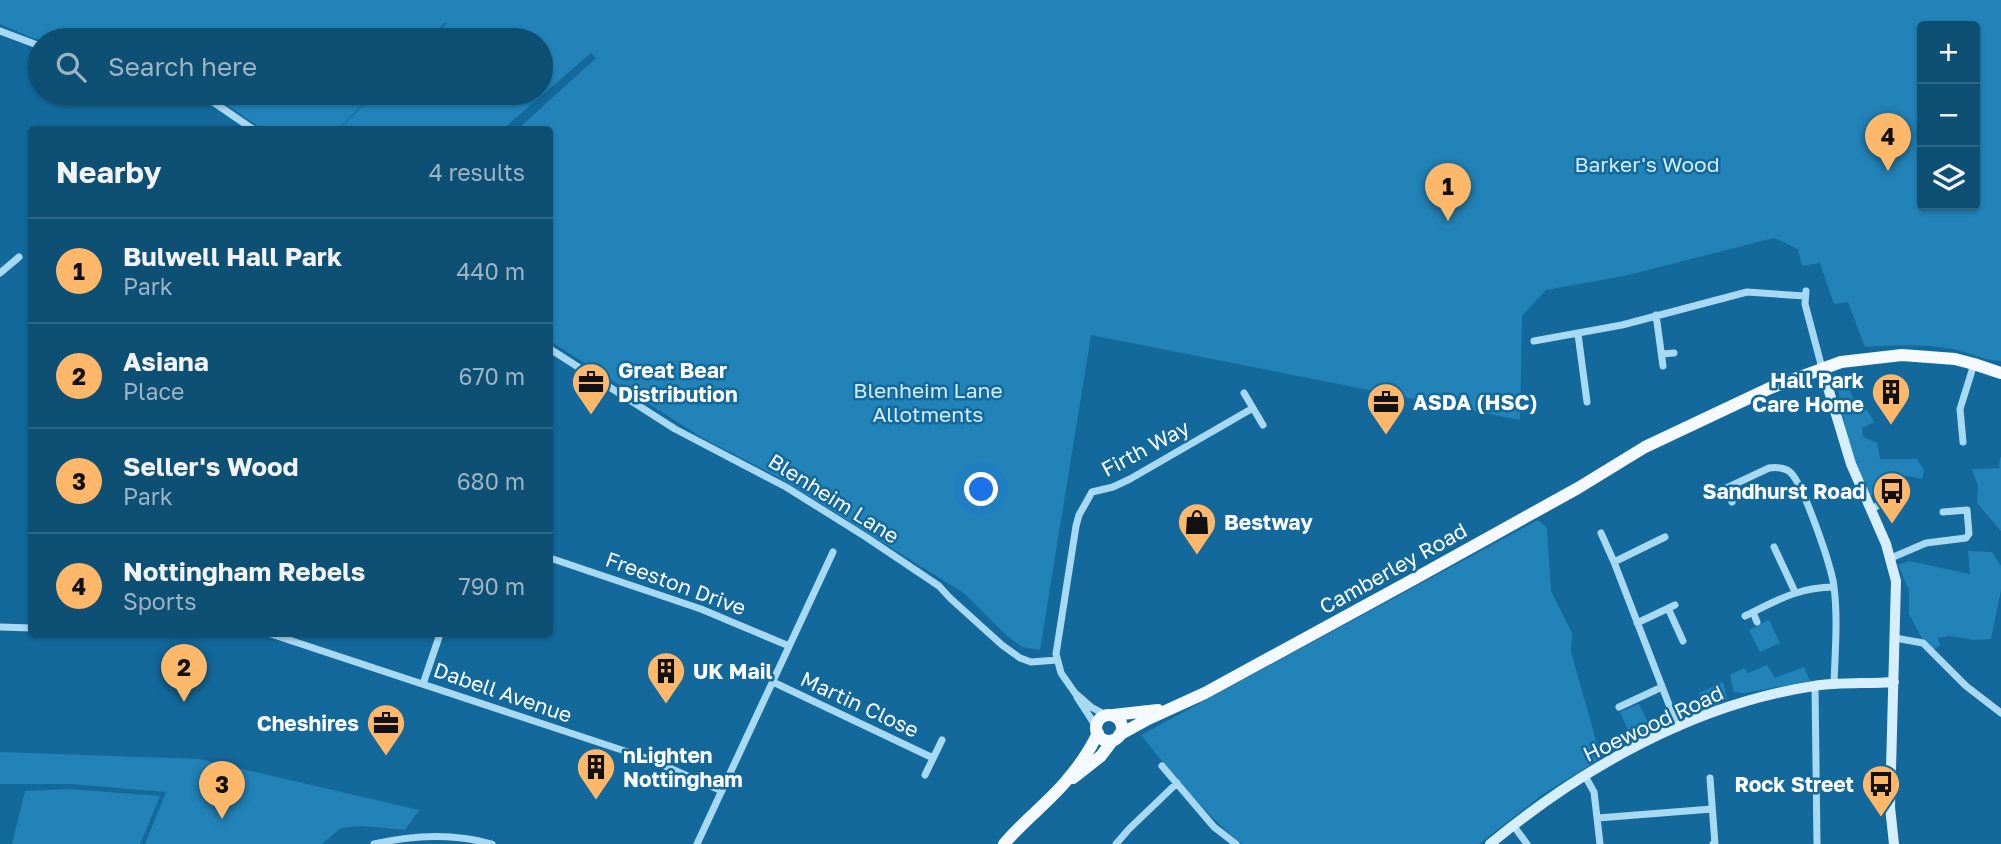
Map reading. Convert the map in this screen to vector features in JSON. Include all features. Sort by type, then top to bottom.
[{"type":"main road","points":[[1822,368],[1849,360],[1902,355],[1974,363],[2001,373]]},
{"type":"main road","name":"Camberley Road","points":[[1066,782],[1101,756],[1116,738],[1205,693],[1414,579],[1578,488],[1645,447],[1770,387],[1822,368]]},
{"type":"main road","name":"Camberley Road","points":[[1110,715],[1141,713],[1177,706]]},
{"type":"main road","points":[[1110,715],[1121,722],[1122,729],[1116,738],[1104,739],[1097,730],[1100,719],[1110,715]]},
{"type":"main road","name":"Camberley Road","points":[[1004,844],[1066,782],[1087,754],[1097,730]]},
{"type":"street","points":[[0,31],[28,42]]},
{"type":"street","points":[[218,105],[248,126]]},
{"type":"street","points":[[0,273],[19,257]]},
{"type":"street","points":[[1534,341],[1622,325],[1747,292],[1805,293],[1805,304],[1848,456],[1891,558],[1896,581],[1890,807],[1894,844]]},
{"type":"street","points":[[1656,316],[1663,366]]},
{"type":"street","points":[[1544,329],[1545,339]]},
{"type":"street","points":[[1578,334],[1587,402]]},
{"type":"street","name":"Blenheim Lane","points":[[553,351],[675,429],[774,480],[866,537],[939,586],[1002,645],[1020,658],[1031,662],[1057,660]]},
{"type":"street","points":[[1662,354],[1674,352]]},
{"type":"street","points":[[1963,442],[1960,409],[1974,363]]},
{"type":"street","points":[[1576,388],[1585,387]]},
{"type":"street","points":[[1244,393],[1263,425]]},
{"type":"street","name":"Firth Way","points":[[1057,660],[1056,649],[1076,526],[1079,515],[1093,492],[1130,479],[1253,408]]},
{"type":"street","points":[[1732,502],[1723,490],[1769,468],[1786,469],[1796,479],[1828,558],[1834,587],[1834,684]]},
{"type":"street","points":[[1871,509],[1908,491]]},
{"type":"street","points":[[1943,512],[1977,509]]},
{"type":"street","points":[[1891,558],[1926,543],[1966,538],[1969,534],[1967,510]]},
{"type":"street","points":[[1601,533],[1678,728]]},
{"type":"street","points":[[1614,562],[1662,539],[1655,533]]},
{"type":"street","points":[[1774,547],[1795,592]]},
{"type":"street","points":[[696,844],[833,552]]},
{"type":"street","name":"Freeston Drive","points":[[553,559],[701,609],[789,646]]},
{"type":"street","points":[[1757,622],[1749,614],[1795,592],[1834,587]]},
{"type":"street","points":[[1637,622],[1672,607],[1684,641]]},
{"type":"street","points":[[0,627],[28,628]]},
{"type":"street","points":[[1679,631],[1688,627]]},
{"type":"street","name":"Dabell Avenue","points":[[280,637],[649,759],[722,790]]},
{"type":"street","points":[[423,684],[439,637]]},
{"type":"street","points":[[1895,638],[1917,641],[1928,647],[1959,679],[2001,713]]},
{"type":"street","points":[[1057,660],[1061,673],[1097,730]]},
{"type":"street","name":"Martin Close","points":[[772,682],[933,758]]},
{"type":"street","name":"Hoewood Road","points":[[1490,844],[1544,802],[1626,752],[1722,710],[1769,695],[1815,686],[1894,682]]},
{"type":"street","points":[[1815,686],[1817,844]]},
{"type":"street","points":[[1622,693],[1623,705],[1662,687]]},
{"type":"street","points":[[1075,693],[1091,707],[1110,715]]},
{"type":"street","name":"Martin Close","points":[[925,775],[942,740]]},
{"type":"street","points":[[1162,766],[1214,827],[1236,844]]},
{"type":"street","points":[[1585,776],[1594,792],[1600,844]]},
{"type":"street","points":[[1710,778],[1713,844]]},
{"type":"street","points":[[1116,844],[1177,783]]},
{"type":"street","points":[[1598,818],[1712,808]]},
{"type":"street","points":[[1513,825],[1527,844]]},
{"type":"street","points":[[374,844],[402,837],[423,836],[444,836],[492,844]]},
{"type":"green space","points":[[0,0],[2001,0],[2001,361],[1942,347],[1865,347],[1848,302],[1834,304],[1820,263],[1802,266],[1798,249],[1774,238],[1624,276],[1546,290],[1522,316],[1520,420],[1091,335],[1040,650],[1022,647],[1007,636],[965,594],[780,478],[701,437],[553,343],[553,126],[521,126],[544,105],[553,105],[553,97],[596,58],[591,53],[553,86],[553,28],[442,28],[446,22],[440,28],[28,28],[28,36],[0,24]]},
{"type":"green space","points":[[227,105],[362,105],[341,126],[258,126]]},
{"type":"green space","points":[[364,105],[531,105],[506,126],[342,126]]},
{"type":"green space","points":[[1847,383],[1856,405],[1867,410],[1874,422],[1862,428],[1863,437],[1877,443],[1880,459],[1917,459],[1924,470],[1922,479],[1908,476],[1891,480],[1893,491],[1880,496],[1869,495],[1843,416],[1838,388]]},
{"type":"green space","points":[[2000,457],[2001,531],[1977,503],[1978,486],[1972,469],[1999,468]]},
{"type":"green space","points":[[1538,520],[1547,528],[1551,591],[1572,633],[1571,652],[1601,758],[1542,795],[1479,844],[1242,844],[1201,806],[1141,735]]},
{"type":"green space","points":[[1968,551],[1992,552],[2001,566],[2001,590],[1991,639],[1974,640],[1950,636],[1938,638],[1940,645],[1933,650],[1924,642],[1909,614],[1909,590],[1898,565],[1909,561],[1970,574]]},
{"type":"green space","points":[[1769,620],[1780,643],[1760,652],[1749,630]]},
{"type":"green space","points":[[1767,665],[1775,678],[1804,667],[1810,681],[1745,693],[1734,692],[1730,675],[1744,668],[1748,673]]},
{"type":"green space","points":[[1723,682],[1727,699],[1689,716],[1686,711],[1703,703],[1699,693]]},
{"type":"green space","points":[[1639,704],[1649,725],[1666,719],[1663,725],[1650,735],[1610,751],[1606,741],[1629,732],[1620,712]]},
{"type":"green space","points":[[0,752],[199,759],[419,810],[405,830],[362,826],[341,828],[322,844],[145,844],[166,792],[69,784],[0,784]]},
{"type":"green space","points":[[69,789],[160,796],[140,844],[12,844],[25,791]]},
{"type":"place","name":"Nottingham Rebels","points":[[1888,171]]},
{"type":"place","name":"Bulwell Hall Park","points":[[1448,221]]},
{"type":"place","name":"Great Bear Distribution","points":[[591,416]]},
{"type":"place","name":"Hall Park Care Home","points":[[1891,426]]},
{"type":"place","name":"ASDA (HSC)","points":[[1386,436]]},
{"type":"place","name":"Sandhurst Road","points":[[1892,525]]},
{"type":"place","name":"Bestway","points":[[1197,556]]},
{"type":"place","name":"Asiana","points":[[184,702]]},
{"type":"place","name":"UK Mail","points":[[666,705]]},
{"type":"place","name":"Cheshires","points":[[386,757]]},
{"type":"place","name":"nLighten Nottingham","points":[[596,801]]},
{"type":"place","name":"Rock Street","points":[[1881,818]]},
{"type":"place","name":"Seller's Wood","points":[[222,819]]},
{"type":"park label","name":"Barker's Wood","points":[[1647,164]]},
{"type":"park label","name":"Blenheim Lane Allotments","points":[[928,402]]}]
